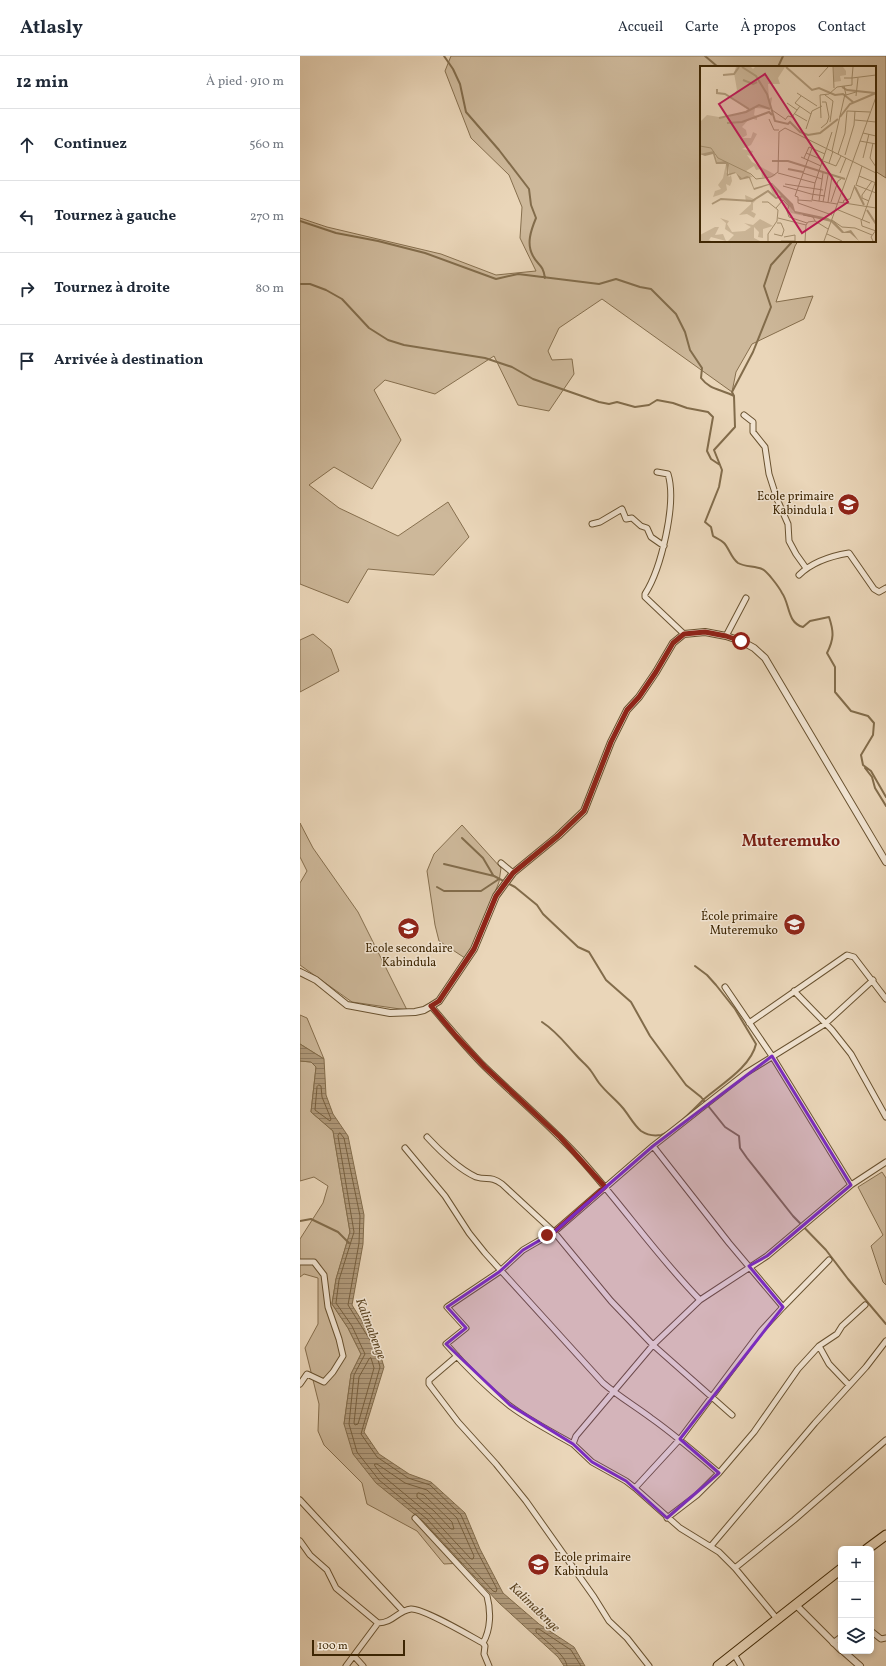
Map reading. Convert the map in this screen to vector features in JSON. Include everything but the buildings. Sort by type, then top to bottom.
[{"type":"highway","points":[[871,1546],[886,1534]]},
{"type":"highway","points":[[718,1666],[838,1571]]},
{"type":"street","points":[[744,415],[753,422],[753,432],[765,448],[769,474],[777,499],[788,524],[789,541],[806,568]]},
{"type":"street","points":[[657,472],[668,474],[671,486],[671,498],[664,546],[645,597],[684,634]]},
{"type":"street","points":[[592,524],[605,519],[622,509],[626,520],[632,518],[640,526],[647,528],[651,537],[664,546]]},
{"type":"street","points":[[799,575],[806,568],[834,555],[849,553],[874,589],[879,592],[886,588]]},
{"type":"street","points":[[726,636],[746,598]]},
{"type":"street","points":[[300,972],[316,980],[347,1005],[390,1013],[414,1012],[424,1010],[439,1001],[474,949],[496,896],[513,873],[558,836],[584,811],[611,742],[627,710],[639,697],[673,643],[684,634],[705,632],[726,636],[754,648],[765,658],[886,862]]},
{"type":"street","points":[[501,863],[513,873]]},
{"type":"street","points":[[749,1023],[847,955],[854,957],[886,999]]},
{"type":"street","points":[[778,1620],[735,1568],[711,1546],[701,1542],[667,1518],[635,1488],[626,1481],[592,1462],[573,1444],[510,1406],[457,1356],[446,1344],[466,1328],[447,1307],[500,1271],[523,1250],[554,1232],[653,1146],[740,1078],[772,1056],[826,1024],[873,980]]},
{"type":"street","points":[[725,987],[772,1056],[851,1185]]},
{"type":"street","points":[[794,991],[826,1024],[851,1054],[886,1117]]},
{"type":"street","points":[[431,1006],[485,1067],[560,1137],[605,1187],[681,1281],[700,1300]]},
{"type":"street","points":[[427,1137],[445,1155],[469,1173],[476,1177],[494,1178],[502,1184],[554,1232],[611,1301],[653,1346],[732,1415]]},
{"type":"street","points":[[653,1146],[783,1307]]},
{"type":"street","points":[[405,1148],[445,1196],[469,1233],[500,1271],[531,1302],[578,1357],[613,1392],[680,1439],[719,1473]]},
{"type":"street","points":[[573,1444],[576,1436],[653,1346],[700,1300],[749,1266],[767,1256],[851,1185],[886,1162]]},
{"type":"street","points":[[635,1488],[680,1439],[761,1331],[829,1260]]},
{"type":"street","points":[[300,1262],[314,1262],[324,1275],[328,1307],[343,1356],[333,1372],[324,1382],[307,1374],[300,1384]]},
{"type":"street","points":[[667,1518],[697,1495],[719,1473],[754,1432],[788,1382],[819,1346],[837,1334],[844,1324],[865,1305]]},
{"type":"street","points":[[711,1546],[815,1423],[874,1358],[886,1341]]},
{"type":"street","points":[[819,1346],[830,1364],[849,1385]]},
{"type":"street","points":[[457,1356],[429,1380],[429,1384],[458,1422],[492,1458],[526,1501],[609,1621],[627,1638],[649,1666]]},
{"type":"street","points":[[735,1568],[794,1520],[886,1440]]},
{"type":"street","points":[[300,1500],[404,1611]]},
{"type":"street","points":[[415,1518],[487,1596],[490,1609],[486,1636],[483,1643],[485,1646],[484,1654],[489,1666]]},
{"type":"street","points":[[300,1541],[310,1554],[327,1570],[336,1588],[378,1624]]},
{"type":"street","points":[[795,1604],[838,1647]]},
{"type":"street","points":[[346,1666],[378,1624],[386,1623],[404,1611],[417,1609],[483,1643]]},
{"type":"street","points":[[874,1633],[881,1638],[886,1638]]},
{"type":"street","points":[[833,1643],[838,1639]]},
{"type":"street","points":[[734,1654],[741,1666]]},
{"type":"street","points":[[846,1654],[860,1666]]},
{"type":"street","points":[[354,1656],[363,1666]]},
{"type":"highlighted area","points":[[772,1056],[851,1185],[767,1256],[749,1266],[783,1307],[680,1439],[719,1473],[667,1518],[626,1481],[592,1462],[573,1444],[510,1405],[446,1344],[466,1328],[447,1307],[499,1272],[523,1250],[554,1232],[653,1146]]},
{"type":"shaded area","points":[[451,56],[886,56],[886,178],[876,172],[876,66],[700,66],[700,242],[797,242],[776,302],[813,296],[804,319],[752,344],[736,372],[732,392],[602,299],[559,328],[548,351],[552,360],[572,359],[574,374],[549,411],[518,405],[494,356],[435,394],[385,380],[374,390],[401,440],[372,489],[334,467],[309,485],[339,508],[398,536],[448,502],[469,537],[434,575],[368,569],[348,603],[300,584],[300,218],[327,227],[441,254],[496,275],[536,271],[520,238],[522,207],[509,175],[471,138],[445,71]]},
{"type":"shaded area","points":[[313,634],[331,649],[339,671],[300,692],[300,640]]},
{"type":"shaded area","points":[[300,823],[313,848],[358,912],[407,1010],[352,1002],[300,965],[300,883],[307,871],[300,857]]},
{"type":"shaded area","points":[[462,825],[501,868],[499,882],[468,960],[439,941],[435,925],[427,871],[434,854]]},
{"type":"shaded area","points":[[300,1015],[307,1018],[324,1059],[300,1044]]},
{"type":"shaded area","points":[[300,1061],[311,1062],[316,1067],[311,1112],[333,1131],[350,1232],[336,1279],[332,1304],[348,1328],[361,1354],[351,1374],[344,1424],[424,1522],[463,1563],[444,1564],[417,1531],[367,1504],[362,1483],[324,1445],[318,1431],[319,1404],[305,1348],[318,1324],[318,1278],[304,1274],[300,1277],[300,1239],[323,1203],[328,1186],[314,1177],[300,1181]]},
{"type":"shaded area","points":[[882,1172],[886,1178],[886,1285],[883,1282],[871,1246],[883,1235],[858,1187]]},
{"type":"water","points":[[300,1044],[324,1059],[326,1095],[333,1114],[348,1136],[364,1215],[363,1244],[352,1305],[378,1347],[384,1367],[364,1432],[379,1454],[409,1474],[431,1482],[465,1513],[480,1549],[503,1593],[539,1624],[574,1647],[585,1666],[564,1666],[558,1657],[499,1603],[424,1522],[376,1483],[353,1454],[344,1424],[351,1374],[361,1354],[348,1328],[332,1304],[336,1279],[350,1232],[333,1131],[311,1112],[316,1067],[311,1062],[300,1061]]},
{"type":"waterway","points":[[444,56],[453,69],[460,84],[466,112],[499,150],[529,189],[531,205],[536,218],[531,232],[530,247],[533,256],[543,270],[545,278]]},
{"type":"waterway","points":[[705,56],[717,66]]},
{"type":"waterway","points":[[778,66],[783,56]]},
{"type":"waterway","points":[[300,221],[336,233],[378,241],[425,253],[496,279],[518,274],[599,284],[616,279],[651,289],[676,314],[685,332],[690,350],[702,368],[701,378],[704,382],[734,396]]},
{"type":"waterway","points":[[790,242],[771,265],[764,286],[771,307],[753,352],[732,392],[734,396],[735,427],[714,450],[722,470],[719,487],[705,522],[711,527],[713,536],[724,543],[738,563],[762,569],[770,576],[785,597],[794,622],[803,627],[810,621],[829,617],[832,627],[832,635],[831,644],[827,653],[835,667],[835,692],[851,711],[868,716],[874,723],[873,735],[861,755],[863,765],[871,771],[886,797]]},
{"type":"waterway","points":[[300,284],[310,284],[326,290],[342,299],[369,328],[388,340],[404,345],[485,358],[512,367],[533,379],[599,402],[609,404],[617,402],[635,407],[649,405],[657,400],[708,412],[713,417],[707,451],[711,459],[720,465]]},
{"type":"waterway","points":[[865,768],[872,777],[875,788],[886,806]]},
{"type":"waterway","points":[[462,838],[483,858],[493,875]]},
{"type":"waterway","points":[[444,864],[494,876],[515,887],[537,905],[543,914],[578,947],[589,952],[606,980],[631,1002],[650,1036],[686,1085],[701,1097],[725,1127],[739,1136],[740,1148],[747,1158],[793,1216],[826,1250],[886,1324]]},
{"type":"waterway","points":[[437,887],[444,891],[481,891],[499,879]]},
{"type":"waterway","points":[[542,1022],[556,1033],[588,1067],[602,1086],[622,1107],[641,1131],[651,1135],[661,1135],[671,1130],[703,1100],[742,1068],[753,1052],[756,1044],[735,1009],[707,975],[695,966]]},
{"type":"waterway","points":[[300,1221],[311,1219],[338,1232],[349,1243]]},
{"type":"place","name":"Ecole primaire Kabindula 1","points":[[849,504]]},
{"type":"place","name":"École primaire Muteremuko","points":[[794,924]]},
{"type":"place","name":"Ecole secondaire Kabindula","points":[[409,928]]},
{"type":"place","name":"Ecole primaire Kabindula","points":[[538,1565]]},
{"type":"district","name":"Muteremuko","points":[[791,842]]},
{"type":"route","points":[[547,1235],[554,1232],[605,1187],[560,1137],[485,1067],[431,1006],[439,1001],[474,949],[496,896],[513,873],[558,836],[584,811],[611,742],[627,710],[639,697],[673,643],[684,634],[705,632],[726,636],[741,641]]},
{"type":"water label","name":"Kalimabenge","points":[[370,1329]]},
{"type":"water label","name":"Kalimabenge","points":[[534,1608]]}]
